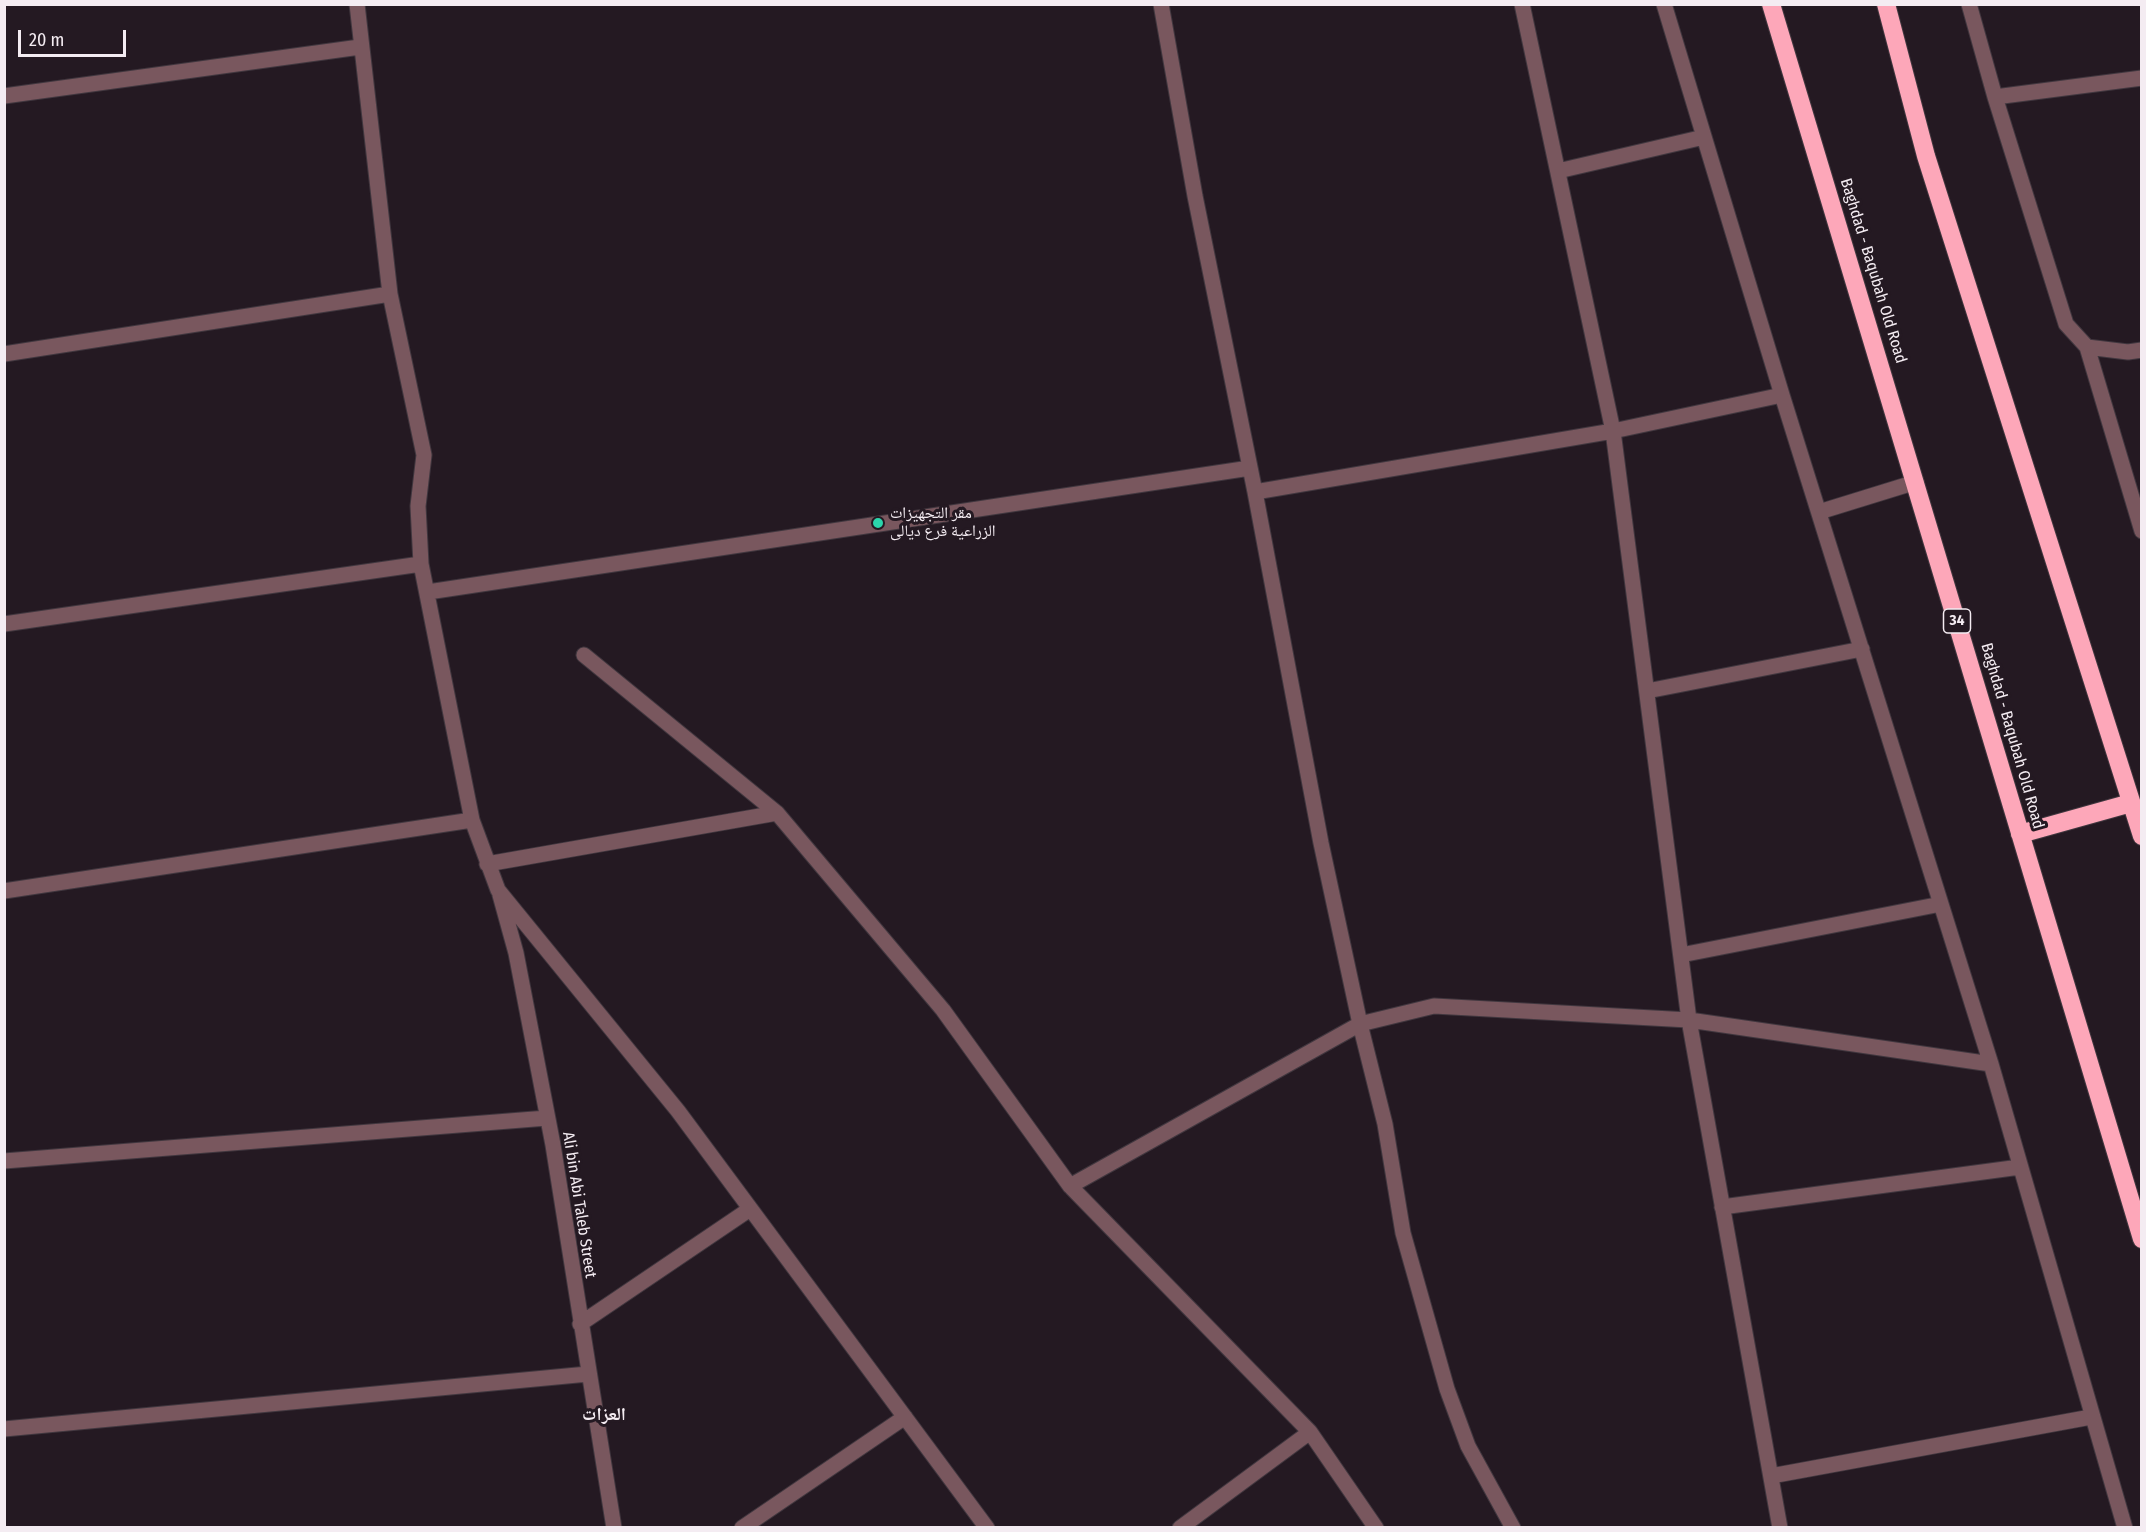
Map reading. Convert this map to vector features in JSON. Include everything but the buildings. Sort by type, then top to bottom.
[{"type":"highway","name":"Baghdad - Baqubah Old Road","points":[[1771,4],[2142,1239]]},
{"type":"highway","points":[[1886,4],[1926,156],[2142,836]]},
{"type":"highway","points":[[2020,834],[2131,803]]},
{"type":"street","points":[[357,4],[360,47],[390,294],[424,455],[418,506],[421,564],[472,820],[498,890],[678,1111],[987,1527]]},
{"type":"street","points":[[1161,4],[1195,196],[1255,492],[1321,843],[1359,1024],[1385,1124],[1403,1233],[1447,1389],[1468,1446],[1513,1527]]},
{"type":"street","points":[[1522,4],[1613,431],[1689,1020],[1780,1527]]},
{"type":"street","points":[[1664,4],[1782,395],[1990,1064],[2091,1417],[2125,1527]]},
{"type":"street","points":[[1970,4],[1995,97],[2066,324],[2087,347],[2142,531]]},
{"type":"street","points":[[4,96],[360,47]]},
{"type":"street","points":[[1995,97],[2142,78]]},
{"type":"street","points":[[1558,171],[1704,137]]},
{"type":"street","points":[[4,354],[390,294]]},
{"type":"street","points":[[2087,347],[2128,352],[2142,350]]},
{"type":"street","points":[[1255,492],[1613,431],[1782,395]]},
{"type":"street","points":[[428,592],[1250,468]]},
{"type":"street","points":[[1819,512],[1916,482]]},
{"type":"street","points":[[4,624],[421,564]]},
{"type":"street","points":[[1647,691],[1862,649]]},
{"type":"street","points":[[584,655],[777,813],[943,1010],[1070,1186],[1310,1432],[1376,1527]]},
{"type":"street","points":[[488,864],[777,813]]},
{"type":"street","points":[[4,891],[472,820]]},
{"type":"street","name":"Ali bin Abi Taleb Street","points":[[498,890],[516,953],[547,1118],[614,1527]]},
{"type":"street","points":[[1681,956],[1941,904]]},
{"type":"street","points":[[1070,1186],[1359,1024],[1434,1006],[1689,1020],[1990,1064]]},
{"type":"street","points":[[4,1161],[547,1118]]},
{"type":"street","points":[[1722,1206],[2020,1167]]},
{"type":"street","points":[[580,1324],[750,1209]]},
{"type":"street","points":[[4,1429],[588,1374]]},
{"type":"street","points":[[742,1527],[905,1417]]},
{"type":"street","points":[[1771,1476],[2091,1417]]},
{"type":"street","points":[[1180,1527],[1310,1432]]},
{"type":"place","name":"مقر التجهيزات الزراعية فرع ديالى","points":[[878,523]]},
{"type":"district","name":"العزات","points":[[604,1415]]}]
